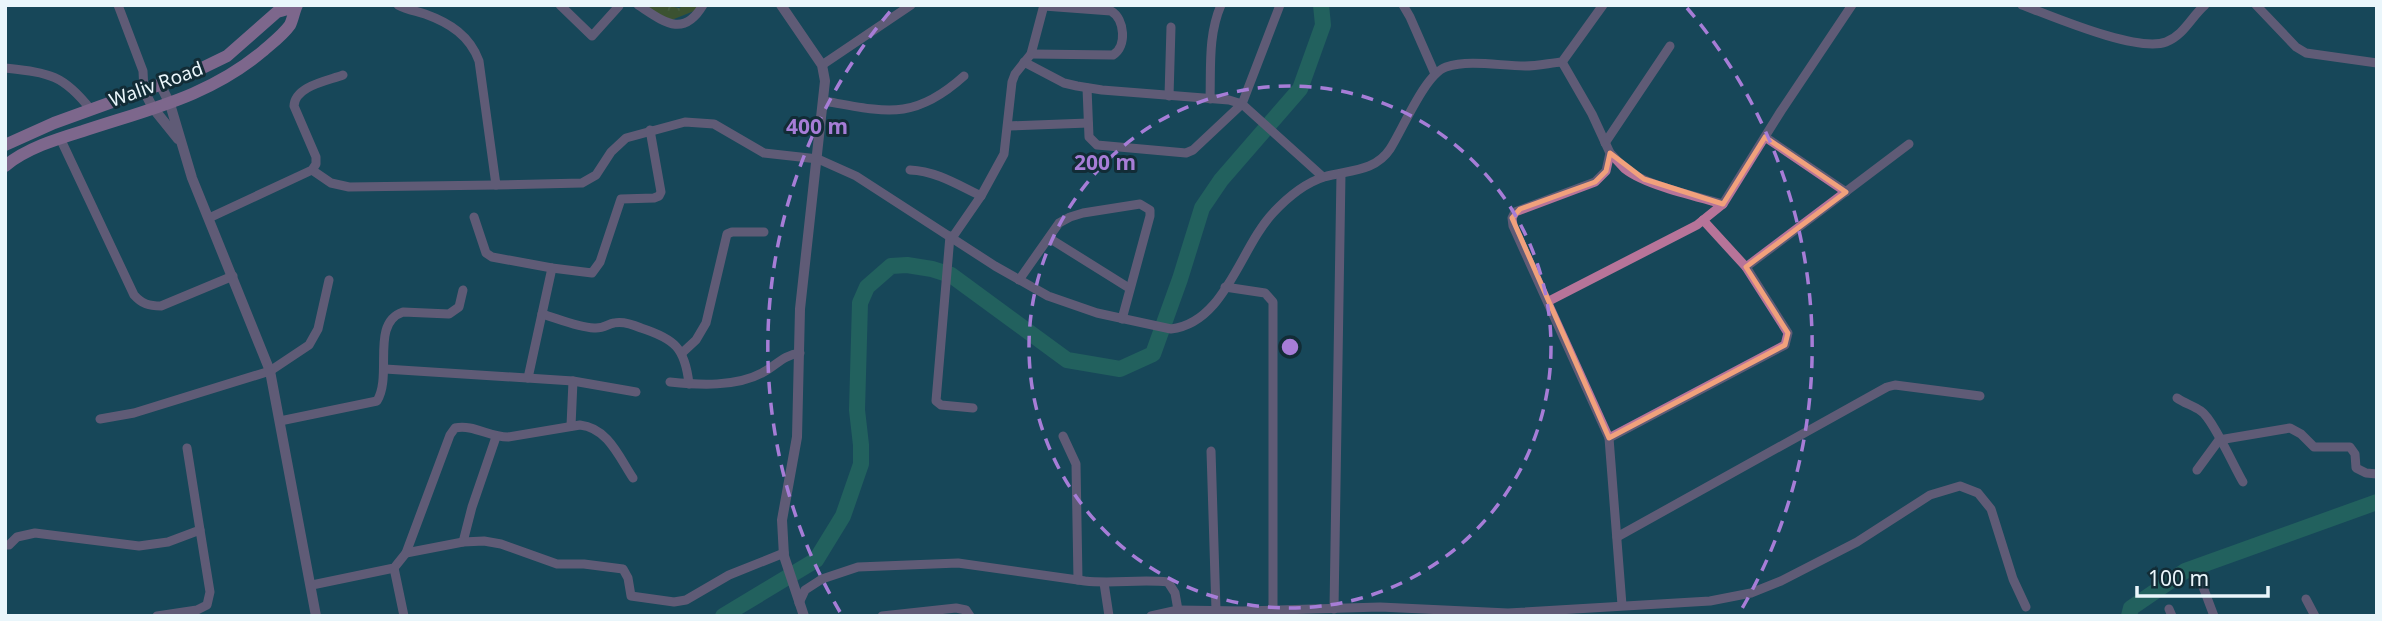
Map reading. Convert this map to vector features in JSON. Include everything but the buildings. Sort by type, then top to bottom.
[{"type":"main road","name":"Waliv Road","points":[[5,145],[54,123],[161,86],[227,57],[277,12],[296,6]]},
{"type":"main road","name":"Waliv Road","points":[[5,166],[61,138],[170,104],[209,87],[254,58],[291,23],[296,6]]},
{"type":"street","points":[[118,5],[143,71],[144,91],[153,108],[181,144]]},
{"type":"street","points":[[398,5],[444,23],[463,34],[474,48],[479,61],[496,185]]},
{"type":"street","points":[[560,5],[592,36],[619,6]]},
{"type":"street","points":[[638,5],[667,24],[683,24],[696,17],[704,5]]},
{"type":"street","points":[[781,5],[822,65],[825,81],[800,309],[797,437],[782,520],[784,555],[804,616]]},
{"type":"street","points":[[822,65],[911,5]]},
{"type":"street","points":[[1210,99],[1212,37],[1221,5]]},
{"type":"street","points":[[1087,88],[1089,137],[1097,145],[1186,153],[1201,144],[1242,104],[1280,5]]},
{"type":"street","points":[[1403,5],[1435,74]]},
{"type":"street","points":[[312,170],[331,183],[349,187],[582,183],[596,175],[618,144],[626,138],[685,122],[705,122],[726,130],[764,153],[818,159],[856,176],[1048,296],[1122,319],[1171,328],[1182,327],[1196,321],[1217,302],[1264,223],[1285,200],[1323,177],[1374,165],[1388,153],[1424,88],[1435,74],[1446,67],[1471,64],[1528,66],[1562,61],[1603,5]]},
{"type":"street","points":[[1549,301],[1703,220],[1723,204],[1852,5]]},
{"type":"street","points":[[2022,5],[2106,35],[2151,44],[2164,43],[2180,34],[2205,5]]},
{"type":"street","points":[[2256,5],[2296,47],[2306,53],[2377,63]]},
{"type":"street","points":[[973,408],[941,405],[936,401],[951,237],[981,196],[1004,154],[1012,82],[1031,54],[1044,6],[1111,11],[1119,15],[1122,46],[1113,55],[1031,54]]},
{"type":"street","points":[[1169,96],[1171,27]]},
{"type":"street","points":[[1605,143],[1670,46]]},
{"type":"street","points":[[1562,61],[1610,153],[1626,170],[1685,194],[1723,204]]},
{"type":"street","points":[[1024,62],[1064,83],[1087,88],[1242,104],[1323,177]]},
{"type":"street","points":[[5,68],[55,76],[75,90],[91,110]]},
{"type":"street","points":[[143,71],[161,86],[170,104],[192,178],[270,371],[316,616]]},
{"type":"street","points":[[209,218],[312,170],[316,157],[293,106],[294,99],[301,92],[343,75]]},
{"type":"street","points":[[824,102],[872,109],[921,107],[940,96],[964,76]]},
{"type":"street","points":[[1008,126],[1088,123]]},
{"type":"street","points":[[474,217],[486,253],[499,259],[592,273],[600,262],[621,199],[659,196],[661,185],[650,130]]},
{"type":"street","points":[[1765,137],[1846,192]]},
{"type":"street","points":[[61,138],[134,295],[140,302],[161,306],[233,276]]},
{"type":"street","points":[[1746,267],[1909,144]]},
{"type":"street","points":[[1610,153],[1606,171],[1595,182],[1520,209],[1512,218],[1513,226],[1609,438],[1622,605]]},
{"type":"street","points":[[910,170],[936,175],[981,196]]},
{"type":"street","points":[[1334,609],[1341,174]]},
{"type":"street","points":[[1019,280],[1059,223],[1070,217],[1140,204],[1147,206],[1150,216],[1122,319]]},
{"type":"street","points":[[1609,438],[1785,345],[1788,333],[1746,267],[1703,220]]},
{"type":"street","points":[[682,353],[696,340],[706,323],[727,234],[764,232]]},
{"type":"street","points":[[1049,238],[1129,288]]},
{"type":"street","points":[[528,378],[552,268]]},
{"type":"street","points":[[100,419],[134,413],[270,371],[309,345],[318,329],[329,280]]},
{"type":"street","points":[[1225,287],[1265,293],[1273,302],[1273,610]]},
{"type":"street","points":[[280,421],[377,401],[385,369],[384,331],[389,321],[403,312],[449,314],[459,307],[463,290]]},
{"type":"street","points":[[542,314],[597,329],[614,323],[634,325],[674,342],[687,364],[689,384]]},
{"type":"street","points":[[670,382],[689,384],[744,379],[762,373],[788,355],[800,353]]},
{"type":"street","points":[[385,369],[573,381],[636,392]]},
{"type":"street","points":[[571,426],[573,381]]},
{"type":"street","points":[[1617,537],[1887,387],[1895,385],[1980,396]]},
{"type":"street","points":[[2176,398],[2203,412],[2213,424],[2243,482]]},
{"type":"street","points":[[312,585],[394,568],[406,553],[450,435],[455,428],[467,427],[496,437],[571,426],[589,426],[605,435],[633,478]]},
{"type":"street","points":[[2197,470],[2219,440],[2290,428],[2315,447],[2350,447],[2356,454],[2356,468],[2377,474]]},
{"type":"street","points":[[1063,436],[1076,464],[1078,580]]},
{"type":"street","points":[[463,542],[496,437]]},
{"type":"street","points":[[157,616],[197,610],[207,605],[210,592],[187,448]]},
{"type":"street","points":[[1212,451],[1216,610]]},
{"type":"street","points":[[1151,616],[1178,610],[1243,613],[1334,609],[1393,612],[1567,612],[1622,605],[1710,601],[1751,593],[1781,581],[1857,542],[1930,495],[1960,486],[1978,493],[1991,509],[2013,579],[2026,607]]},
{"type":"street","points":[[5,545],[9,545],[17,537],[35,533],[139,546],[168,542],[200,530]]},
{"type":"street","points":[[406,553],[463,542],[484,541],[501,544],[558,564],[622,569],[626,572],[631,596],[674,602],[686,600],[740,570],[784,555]]},
{"type":"street","points":[[798,601],[805,590],[822,579],[858,567],[958,563],[1104,583],[1146,579],[1168,582],[1173,586],[1178,610]]},
{"type":"street","points":[[394,568],[404,616]]},
{"type":"street","points":[[2200,579],[2214,616]]},
{"type":"street","points":[[1104,583],[1109,616]]},
{"type":"street","points":[[2306,599],[2315,616]]},
{"type":"street","points":[[882,616],[956,608],[966,610],[970,616]]},
{"type":"highlighted area","points":[[1765,137],[1846,192],[1746,267],[1788,333],[1785,345],[1609,438],[1512,218],[1520,209],[1595,182],[1606,171],[1610,153],[1644,179],[1723,204]]},
{"type":"green space","points":[[641,5],[679,8],[686,5],[709,5],[669,21]]},
{"type":"waterway","points":[[723,616],[816,560],[843,516],[861,464],[857,410],[860,303],[867,287],[891,266],[907,265],[932,269],[951,275],[1067,360],[1120,369],[1153,354],[1202,208],[1221,180],[1300,89],[1323,25],[1321,5]]},
{"type":"waterway","points":[[2129,616],[2131,608],[2185,571],[2377,502]]}]
